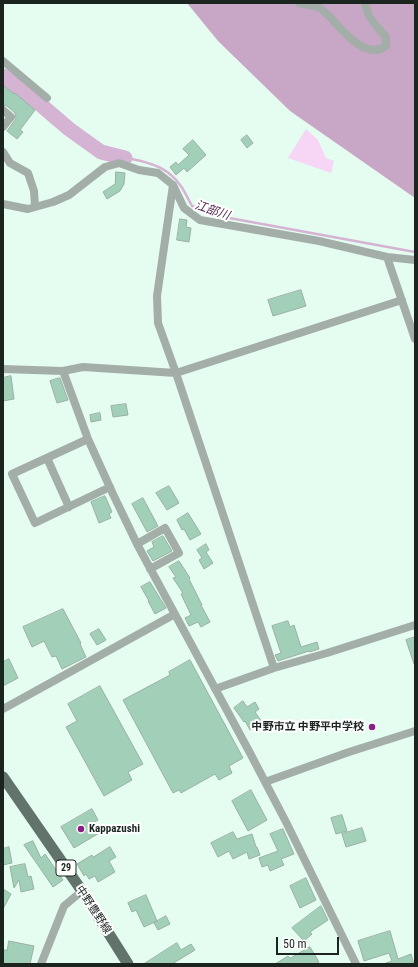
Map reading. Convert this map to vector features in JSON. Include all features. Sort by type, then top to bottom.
[{"type":"main road","name":"中野豊野線","points":[[3,777],[82,891],[127,963]]},
{"type":"street","points":[[299,3],[321,8],[362,47],[376,50],[382,49],[386,46],[386,37],[377,28],[369,16],[365,3]]},
{"type":"street","points":[[3,61],[47,98]]},
{"type":"street","points":[[3,110],[11,117],[3,127]]},
{"type":"street","points":[[3,152],[10,163],[28,173],[34,191],[35,206]]},
{"type":"street","points":[[3,204],[28,209],[53,202],[69,195],[88,182],[105,167],[119,164],[139,170],[158,173],[173,185],[184,208],[200,220],[319,241],[387,257],[415,260]]},
{"type":"street","points":[[173,185],[157,296],[158,323],[274,668]]},
{"type":"street","points":[[387,257],[415,339]]},
{"type":"street","points":[[3,369],[63,371],[83,367],[176,373],[402,300]]},
{"type":"street","points":[[63,371],[88,439],[137,544],[250,753],[356,964]]},
{"type":"street","points":[[88,439],[12,474],[35,523],[110,487]]},
{"type":"street","points":[[47,458],[69,507]]},
{"type":"street","points":[[137,544],[165,528],[179,553],[150,569]]},
{"type":"street","points":[[3,709],[175,614]]},
{"type":"street","points":[[215,689],[274,668],[415,625]]},
{"type":"street","points":[[265,782],[349,752],[415,731]]},
{"type":"street","points":[[41,964],[64,906],[82,891]]},
{"type":"shaded area","points":[[187,3],[415,3],[415,198],[290,111],[218,41]]},
{"type":"shaded area","points":[[306,129],[318,140],[326,158],[334,161],[331,173],[288,158]]},
{"type":"building","points":[[3,85],[35,110],[20,130],[23,132],[17,139],[7,131],[16,118],[15,113],[7,106],[3,105]]},
{"type":"building","points":[[247,135],[253,143],[247,148],[241,140]]},
{"type":"building","points":[[193,140],[206,155],[187,172],[184,168],[176,175],[170,167],[176,162],[178,165],[189,155],[183,149]]},
{"type":"building","points":[[116,172],[125,173],[124,184],[120,191],[107,199],[103,192],[115,184]]},
{"type":"building","points":[[180,219],[187,220],[186,227],[191,228],[189,242],[177,240]]},
{"type":"building","points":[[301,290],[306,306],[273,316],[268,300]]},
{"type":"building","points":[[11,376],[14,399],[3,401],[3,378]]},
{"type":"building","points":[[60,378],[68,400],[57,403],[50,381]]},
{"type":"building","points":[[126,404],[128,415],[113,417],[111,406]]},
{"type":"building","points":[[100,413],[101,420],[91,422],[90,415]]},
{"type":"building","points":[[169,486],[179,503],[167,510],[156,493]]},
{"type":"building","points":[[105,496],[112,512],[109,514],[111,518],[99,523],[91,502]]},
{"type":"building","points":[[143,498],[158,526],[147,532],[132,504]]},
{"type":"building","points":[[188,513],[201,534],[190,540],[184,529],[182,530],[177,520]]},
{"type":"building","points":[[163,536],[172,551],[153,561],[147,551],[154,547],[152,542]]},
{"type":"building","points":[[206,544],[209,550],[206,552],[213,563],[204,569],[199,560],[202,558],[197,550]]},
{"type":"building","points":[[179,561],[190,578],[189,579],[210,622],[201,627],[198,622],[189,626],[185,618],[191,615],[181,594],[183,593],[173,578],[176,577],[169,567]]},
{"type":"building","points":[[150,582],[166,608],[155,614],[141,587]]},
{"type":"building","points":[[63,609],[81,643],[80,644],[86,657],[62,669],[56,656],[52,657],[44,641],[32,647],[23,627]]},
{"type":"building","points":[[288,621],[290,627],[294,625],[301,647],[317,642],[319,649],[278,661],[275,655],[281,653],[272,626]]},
{"type":"building","points":[[99,629],[106,640],[97,645],[90,634]]},
{"type":"building","points":[[415,637],[415,664],[414,664],[406,640]]},
{"type":"building","points":[[9,659],[18,678],[3,686],[3,662]]},
{"type":"building","points":[[190,660],[243,758],[229,766],[232,773],[219,780],[215,774],[181,793],[179,790],[173,793],[123,700],[170,675],[169,672]]},
{"type":"building","points":[[100,686],[143,764],[128,772],[132,780],[104,796],[66,727],[77,721],[68,704]]},
{"type":"building","points":[[243,701],[247,707],[255,702],[259,709],[255,712],[262,722],[250,730],[245,721],[244,722],[234,708]]},
{"type":"building","points":[[251,790],[267,820],[248,831],[232,801]]},
{"type":"building","name":"Kappazushi","points":[[92,809],[98,820],[95,822],[101,832],[74,848],[61,827]]},
{"type":"building","points":[[342,815],[347,831],[336,834],[331,818]]},
{"type":"building","points":[[362,828],[366,841],[346,847],[342,834]]},
{"type":"building","points":[[283,829],[294,854],[281,859],[284,865],[270,871],[268,865],[262,867],[259,858],[278,851],[270,834]]},
{"type":"building","points":[[233,832],[237,839],[252,834],[260,855],[249,859],[247,852],[233,859],[229,851],[218,857],[211,843]]},
{"type":"building","points":[[33,841],[41,858],[45,854],[63,880],[53,887],[24,845]]},
{"type":"building","points":[[9,847],[12,863],[3,865],[3,849]]},
{"type":"building","points":[[110,847],[116,857],[109,861],[115,872],[98,882],[95,876],[89,879],[86,874],[84,876],[77,864]]},
{"type":"building","points":[[25,864],[28,877],[31,876],[34,889],[21,892],[19,880],[14,888],[10,867]]},
{"type":"building","points":[[306,878],[316,900],[300,908],[290,886]]},
{"type":"building","points":[[3,889],[11,894],[3,909]]},
{"type":"building","points":[[146,895],[157,921],[144,927],[136,910],[132,912],[128,903]]},
{"type":"building","points":[[321,906],[328,920],[310,932],[312,934],[304,941],[292,928]]},
{"type":"building","points":[[166,916],[170,924],[158,930],[154,923]]},
{"type":"building","points":[[390,931],[398,959],[411,954],[414,964],[387,964],[386,963],[392,961],[389,953],[364,961],[358,941]]},
{"type":"building","points":[[9,941],[34,946],[30,964],[3,964],[3,950],[7,950]]},
{"type":"building","points":[[177,943],[181,950],[191,944],[195,950],[172,964],[144,964]]},
{"type":"building","points":[[310,947],[319,962],[315,964],[275,964],[288,956],[290,958]]},
{"type":"waterway","name":"江部川","points":[[3,76],[69,129],[101,152],[125,158]]},
{"type":"waterway","name":"江部川","points":[[125,158],[137,160],[166,171],[175,178],[192,206],[207,212],[224,217],[415,252]]},
{"type":"place","name":"中野市立 中野平中学校","points":[[372,727]]},
{"type":"place","name":"Kappazushi","points":[[81,829]]}]
